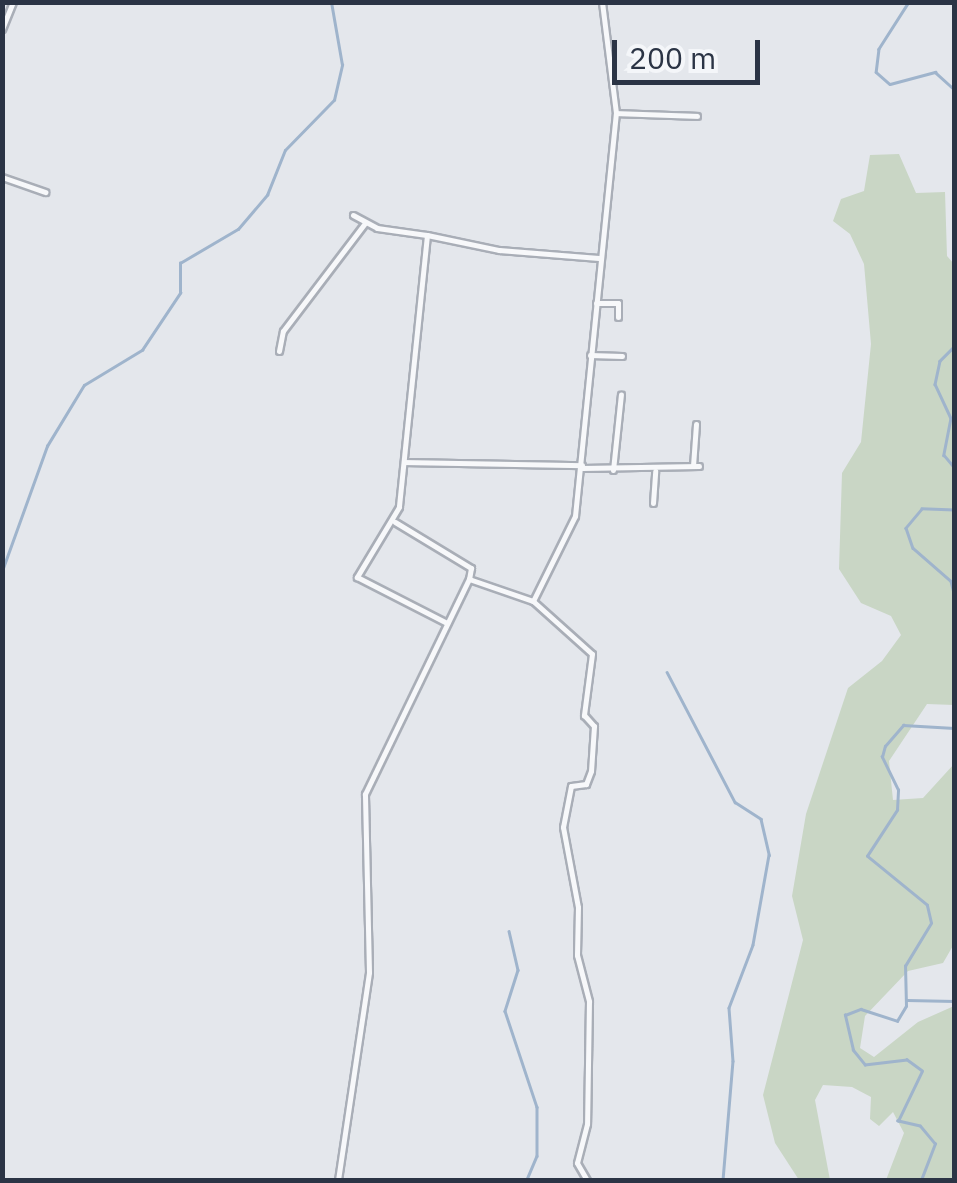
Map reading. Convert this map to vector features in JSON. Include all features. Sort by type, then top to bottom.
[{"type":"street","points":[[2,29],[13,2]]},
{"type":"street","points":[[534,601],[567,538],[582,466],[598,258],[616,113],[602,2]]},
{"type":"street","points":[[616,113],[698,116]]},
{"type":"street","points":[[2,177],[44,192]]},
{"type":"street","points":[[353,215],[365,222],[499,250],[598,258]]},
{"type":"street","points":[[278,352],[283,331],[365,222]]},
{"type":"street","points":[[427,235],[407,388],[405,462],[394,521],[357,576],[447,623]]},
{"type":"street","points":[[596,303],[618,303],[618,317]]},
{"type":"street","points":[[590,355],[622,356]]},
{"type":"street","points":[[613,470],[622,394]]},
{"type":"street","points":[[405,462],[613,470],[696,466],[696,424]]},
{"type":"street","points":[[653,503],[655,470]]},
{"type":"street","points":[[338,1180],[369,972],[365,794],[472,568],[394,521]]},
{"type":"street","points":[[470,579],[534,601],[592,654],[584,715],[594,726],[590,771],[587,784],[571,786],[563,827],[578,908],[576,955],[589,1001],[588,1122],[577,1163],[587,1180]]},
{"type":"green space","points":[[899,154],[916,193],[945,192],[947,256],[954,264],[954,705],[927,704],[889,761],[893,800],[923,798],[954,764],[954,944],[943,963],[908,971],[865,1016],[860,1048],[874,1057],[918,1022],[954,1006],[954,1180],[886,1180],[904,1133],[893,1112],[879,1126],[870,1119],[871,1097],[852,1087],[823,1085],[815,1100],[830,1180],[799,1180],[775,1143],[763,1095],[803,940],[792,896],[806,814],[848,688],[882,661],[901,635],[891,616],[861,603],[839,569],[842,473],[861,442],[871,344],[864,264],[850,234],[833,221],[841,199],[864,191],[870,155]]},
{"type":"waterway","points":[[2,571],[47,446],[84,385],[142,350],[180,293],[180,263],[238,229],[267,195],[285,150],[334,100],[342,65],[331,2]]},
{"type":"waterway","points":[[909,2],[879,49],[876,72],[890,84],[935,72],[954,89]]},
{"type":"waterway","points":[[954,263],[954,283]]},
{"type":"waterway","points":[[954,347],[940,361],[935,384],[951,418],[944,455],[954,467]]},
{"type":"waterway","points":[[954,510],[922,509],[906,528],[913,548],[951,581],[954,593]]},
{"type":"waterway","points":[[667,672],[735,802],[761,819],[769,855],[753,945],[729,1008],[733,1061],[723,1180]]},
{"type":"waterway","points":[[921,1180],[935,1144],[920,1126],[898,1121],[922,1071],[907,1060],[865,1065],[853,1050],[845,1015],[861,1009],[897,1021],[906,1006],[905,966],[931,923],[927,905],[867,856],[897,810],[898,790],[882,757],[885,746],[903,725],[954,728]]},
{"type":"waterway","points":[[509,931],[518,970],[505,1011],[537,1107],[537,1156],[527,1180]]},
{"type":"waterway","points":[[907,1000],[954,1001]]},
{"type":"waterway","points":[[2,1063],[2,1079]]}]
